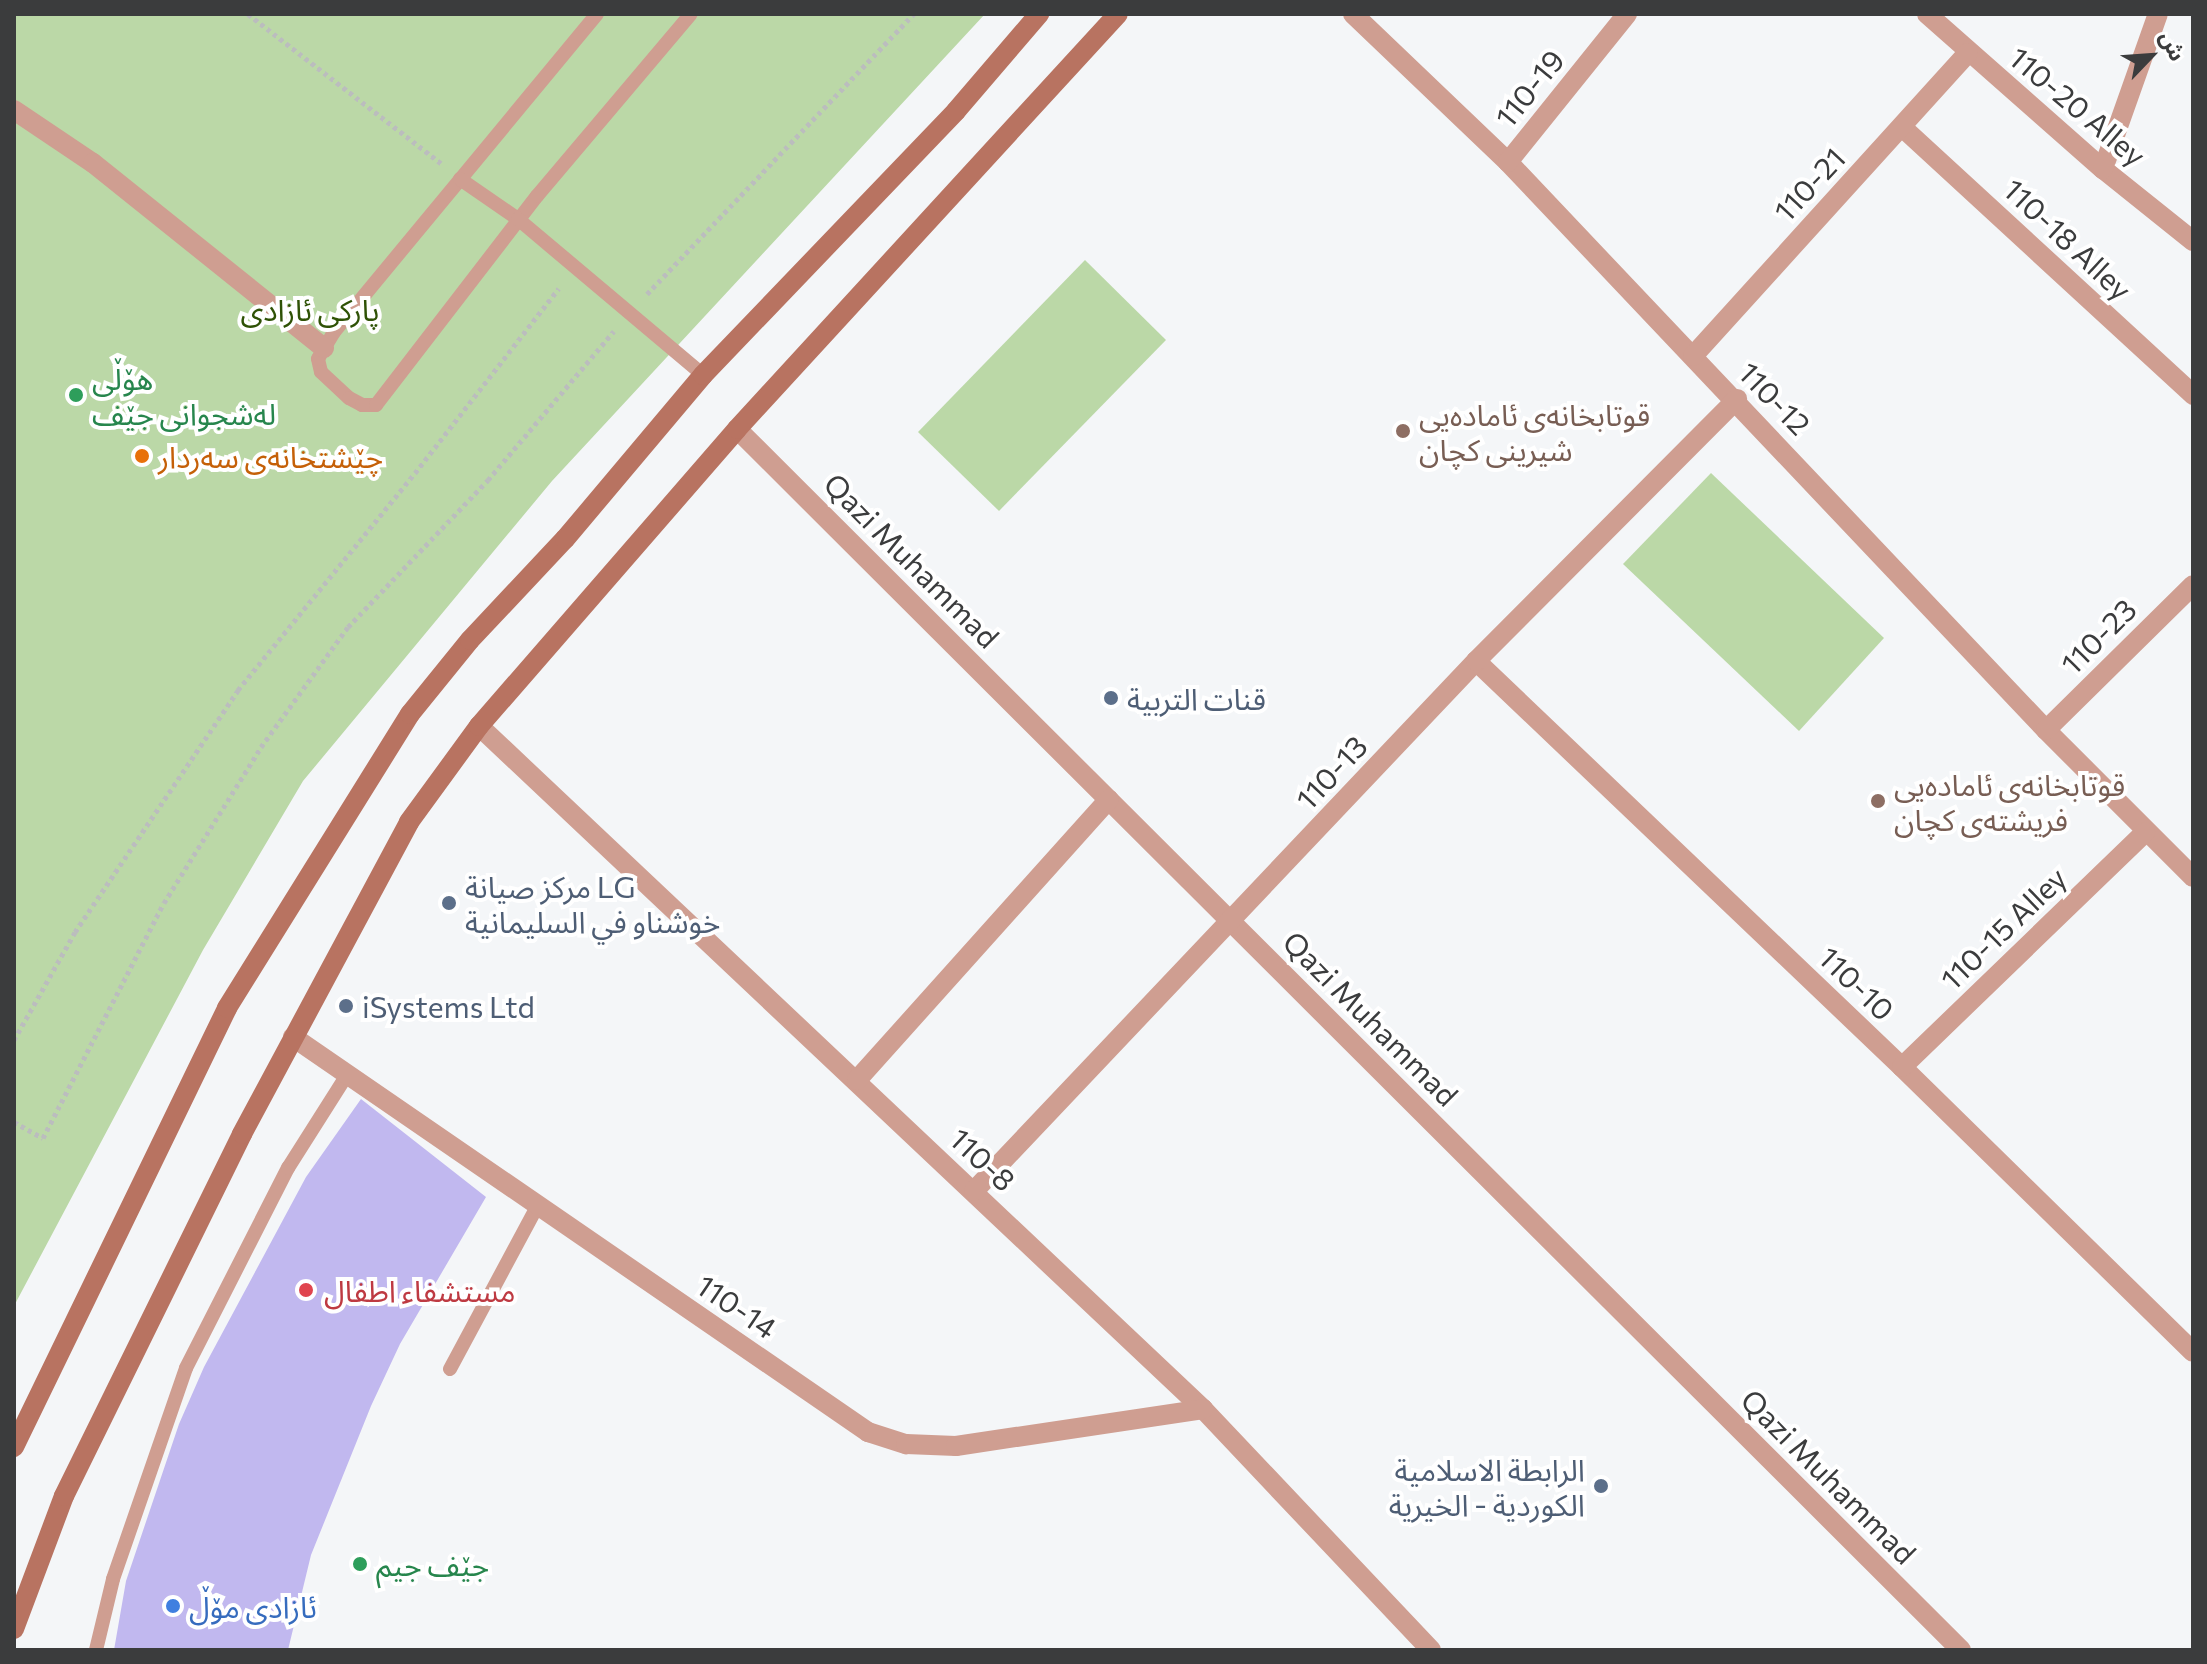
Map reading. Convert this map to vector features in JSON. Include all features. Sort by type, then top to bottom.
[{"type":"main road","points":[[14,1447],[227,1008],[410,714],[470,640],[565,539],[703,375],[956,111],[1039,14]]},
{"type":"main road","points":[[14,1629],[64,1496],[293,1037],[409,822],[479,726],[737,429],[1118,14]]},
{"type":"street","name":"110-12","points":[[1353,14],[1508,162],[1737,399],[2046,730],[2193,877]]},
{"type":"street","name":"110-19","points":[[1508,162],[1627,14]]},
{"type":"street","name":"110-20 Alley","points":[[1927,14],[2103,169],[2193,241]]},
{"type":"street","points":[[2103,169],[2158,14]]},
{"type":"street","name":"110-21","points":[[1693,356],[1968,53]]},
{"type":"street","points":[[14,110],[93,163],[324,348]]},
{"type":"street","name":"110-18 Alley","points":[[1902,127],[2193,395]]},
{"type":"street","name":"110-13","points":[[974,1191],[1476,661],[1737,399]]},
{"type":"street","name":"Qazi Muhammad","points":[[737,429],[1961,1650]]},
{"type":"street","name":"110-23","points":[[2046,730],[2193,585]]},
{"type":"street","name":"110-10","points":[[1476,661],[1902,1067],[2193,1352]]},
{"type":"street","name":"110-8","points":[[479,726],[1203,1409],[1431,1650]]},
{"type":"street","points":[[857,1080],[1109,799]]},
{"type":"street","name":"110-15 Alley","points":[[1902,1067],[2145,832]]},
{"type":"street","name":"110-14","points":[[293,1037],[868,1432],[906,1444],[956,1446],[1203,1409]]},
{"type":"lane","points":[[597,14],[324,348],[318,359],[321,372],[349,398],[362,405],[376,405],[518,219],[631,80],[676,36],[691,14]]},
{"type":"lane","points":[[460,179],[518,219],[703,375]]},
{"type":"lane","points":[[96,1650],[113,1579],[186,1368],[288,1168],[347,1075]]},
{"type":"lane","points":[[450,1369],[537,1207]]},
{"type":"path","points":[[248,14],[460,179]]},
{"type":"path","points":[[14,1122],[43,1138],[164,903],[261,747],[348,627],[488,480],[629,313],[914,14]]},
{"type":"path","points":[[14,1040],[75,932],[238,690],[415,473],[575,268]]},
{"type":"green space","name":"پارکی ئازادی","points":[[14,14],[985,14],[552,481],[303,781],[203,950],[14,1306]]},
{"type":"green space","points":[[1085,260],[1166,340],[999,511],[918,432]]},
{"type":"green space","points":[[1711,473],[1884,638],[1799,731],[1623,564]]},
{"type":"building","points":[[361,1099],[486,1197],[400,1344],[371,1406],[311,1555],[288,1650],[114,1650],[126,1581],[179,1424],[204,1367],[306,1177]]},
{"type":"place","name":"هۆڵی لەشجوانی جێف","points":[[76,395]]},
{"type":"place","name":"قوتابخانەی ئامادەیی شیرینی کچان","points":[[1403,431]]},
{"type":"place","name":"چێشتخانەی سەردار","points":[[142,456]]},
{"type":"place","name":"قنات التربیة","points":[[1111,698]]},
{"type":"place","name":"قوتابخانەی ئامادەیی فریشتەی کچان","points":[[1878,801]]},
{"type":"place","name":"مركز صيانة LG خوشناو في السليمانية","points":[[449,903]]},
{"type":"place","name":"iSystems Ltd","points":[[346,1006]]},
{"type":"place","name":"مستشفاء اطفال","points":[[306,1290]]},
{"type":"place","name":"الرابطة الاسلامية الكوردية - الخيرية","points":[[1601,1486]]},
{"type":"place","name":"جێف جیم","points":[[360,1564]]},
{"type":"place","name":"ئازادی مۆڵ","points":[[173,1606]]}]
